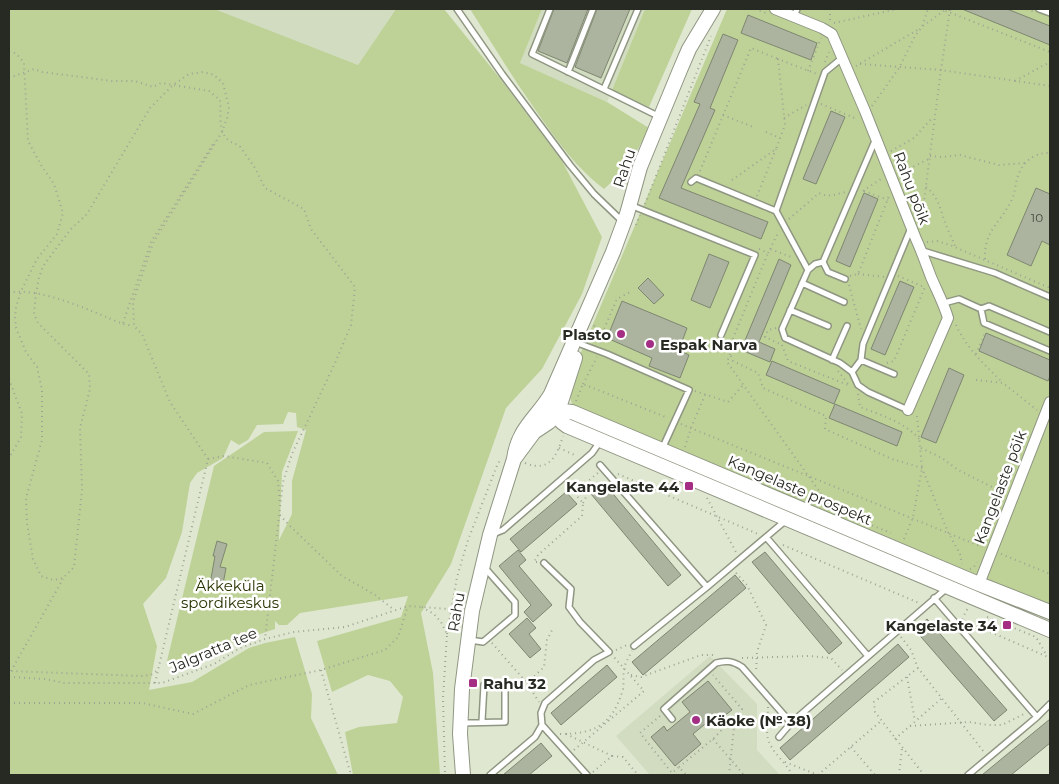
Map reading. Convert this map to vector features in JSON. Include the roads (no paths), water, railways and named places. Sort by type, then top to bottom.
[{"type":"main road","name":"Rahu","points":[[463,775],[460,723],[462,689],[472,611],[482,564],[519,440],[530,420],[558,394],[580,344],[614,252],[630,225],[636,207],[637,175],[660,117],[689,49],[713,9]]},
{"type":"main road","points":[[530,438],[537,433],[551,428],[567,426],[560,412],[550,401],[558,394],[567,404],[560,412],[536,415]]},
{"type":"main road","name":"Rahu","points":[[514,459],[539,428],[560,412]]},
{"type":"main road","name":"Kangelaste prospekt","points":[[560,412],[662,449],[979,584],[1050,612]]},
{"type":"main road","name":"Kangelaste prospekt","points":[[567,426],[1050,630]]},
{"type":"street","name":"Rahu põik","points":[[774,12],[796,13],[832,34],[865,111],[931,277],[944,303],[948,318],[913,411]]},
{"type":"street","name":"Kangelaste põik","points":[[979,584],[1050,402]]},
{"type":"lane","points":[[457,9],[502,74],[570,165],[594,194],[630,225]]},
{"type":"lane","points":[[550,9],[532,54],[660,117]]},
{"type":"lane","points":[[568,72],[593,9]]},
{"type":"lane","points":[[604,89],[638,9]]},
{"type":"lane","points":[[1039,9],[1050,13]]},
{"type":"lane","points":[[776,211],[825,72],[842,58]]},
{"type":"lane","points":[[848,278],[828,272],[824,262],[874,143],[877,141]]},
{"type":"lane","points":[[691,182],[696,178],[776,211],[808,270]]},
{"type":"lane","points":[[636,207],[755,255],[721,335]]},
{"type":"lane","points":[[852,372],[862,360],[863,344],[866,336],[912,228]]},
{"type":"lane","points":[[919,245],[995,273],[1050,297]]},
{"type":"lane","points":[[824,262],[815,264],[808,270],[782,329],[785,338],[832,360],[852,372],[858,385],[868,392],[913,411]]},
{"type":"lane","points":[[802,283],[844,302]]},
{"type":"lane","points":[[944,303],[959,299],[981,309],[990,306],[1050,332]]},
{"type":"lane","points":[[981,309],[984,324],[1050,351]]},
{"type":"lane","points":[[790,310],[828,326]]},
{"type":"lane","points":[[832,360],[847,326]]},
{"type":"lane","points":[[580,344],[689,390],[662,449]]},
{"type":"lane","points":[[862,360],[894,374]]},
{"type":"lane","points":[[490,535],[503,530],[592,453],[601,440]]},
{"type":"lane","points":[[602,467],[707,587]]},
{"type":"lane","points":[[634,646],[787,519]]},
{"type":"lane","points":[[766,537],[868,656]]},
{"type":"lane","points":[[490,775],[535,737],[542,725],[541,713],[545,703],[594,660],[609,652],[580,622],[569,607],[571,589],[544,563]]},
{"type":"lane","points":[[468,639],[483,642],[515,614],[515,602],[482,564]]},
{"type":"lane","points":[[779,737],[791,723],[948,587]]},
{"type":"lane","points":[[934,598],[1036,715]]},
{"type":"lane","points":[[672,719],[664,708],[716,663],[730,661],[742,667],[791,723]]},
{"type":"lane","points":[[460,723],[482,721],[505,722],[506,685],[484,685],[482,721]]},
{"type":"lane","points":[[968,775],[1050,704]]},
{"type":"lane","points":[[542,725],[588,775]]},
{"type":"place","name":"Plasto","points":[[621,334]]},
{"type":"place","name":"Espak Narva","points":[[650,344]]},
{"type":"place","name":"Kangelaste 44","points":[[689,486]]},
{"type":"place","name":"Kangelaste 34","points":[[1007,625]]},
{"type":"place","name":"Rahu 32","points":[[473,683]]},
{"type":"place","name":"Käoke (№ 38)","points":[[696,720]]},
{"type":"park label","name":"Äkkeküla spordikeskus","points":[[230,594]]}]
